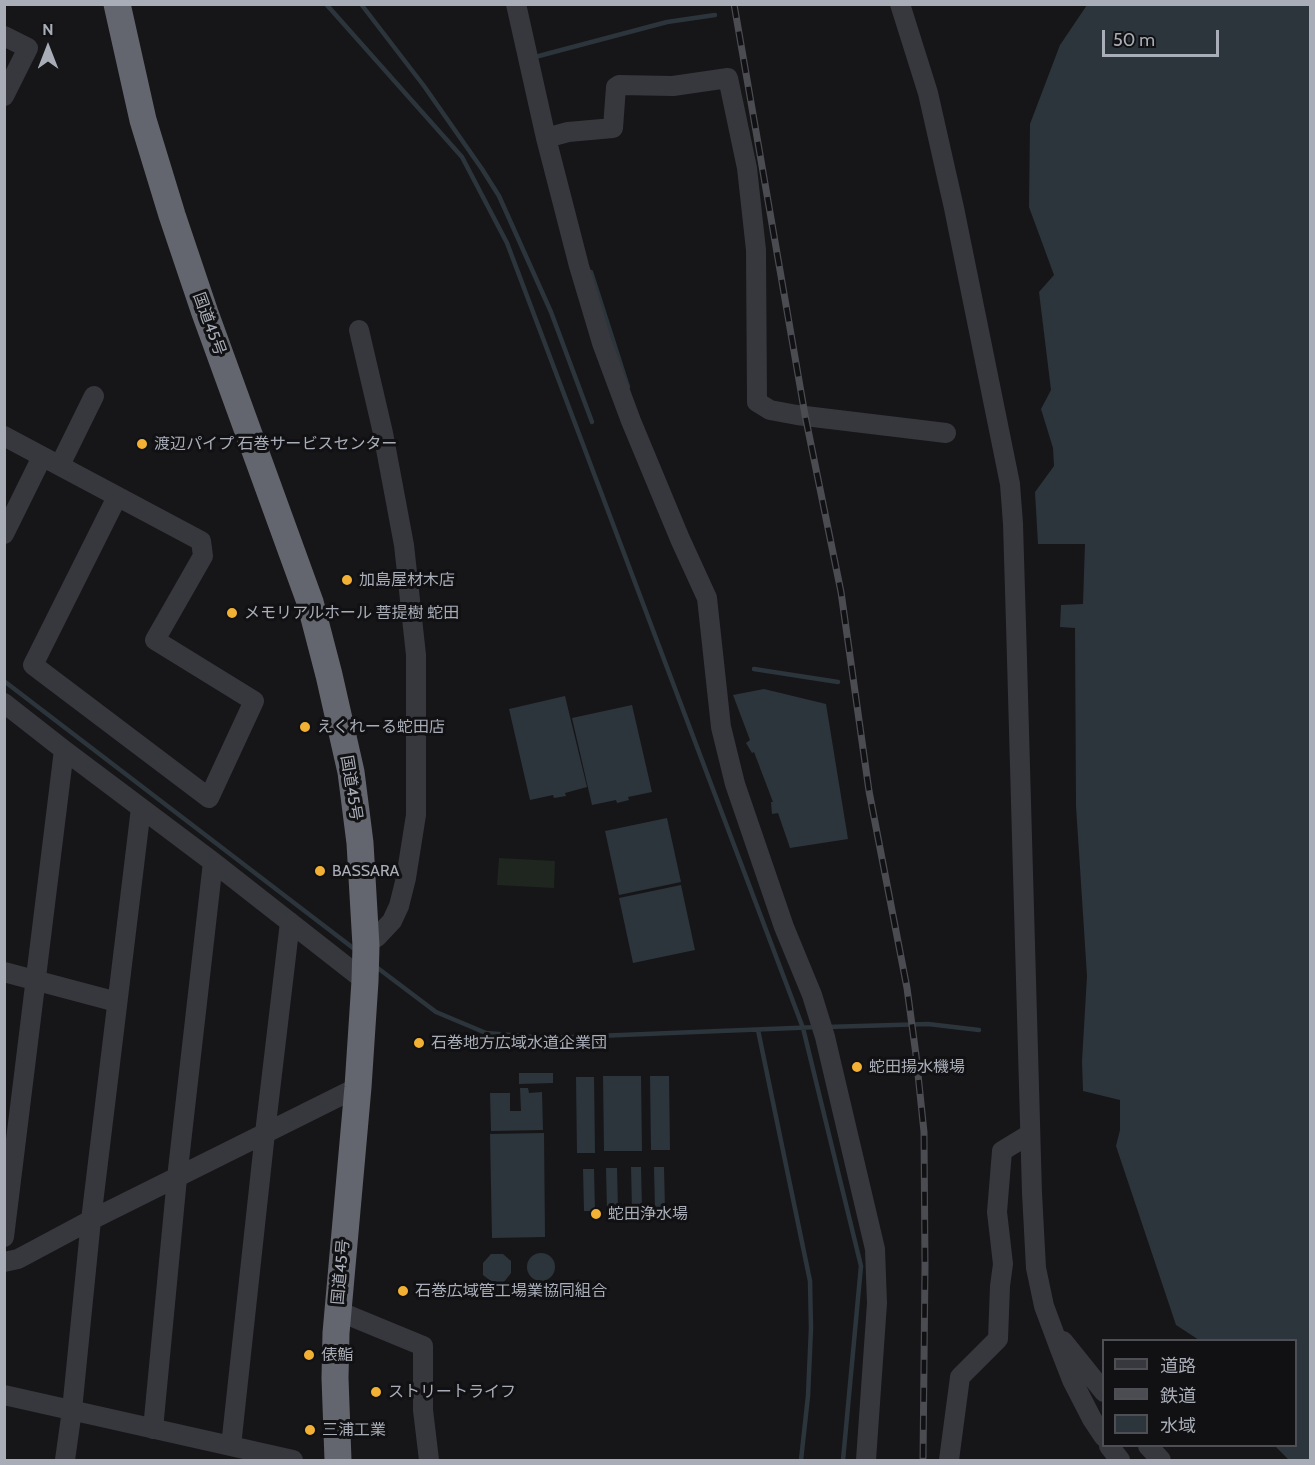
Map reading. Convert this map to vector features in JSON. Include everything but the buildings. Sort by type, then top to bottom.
[{"type":"highway","name":"国道45号","points":[[117,4],[143,120],[172,216],[310,602],[351,772],[360,843],[366,960],[358,1087],[338,1311],[335,1378],[338,1461]]},
{"type":"street","points":[[516,4],[552,136],[579,266],[602,343],[631,421],[707,598],[722,727],[735,784],[784,927],[812,995],[875,1249],[877,1303],[866,1461]]},
{"type":"street","points":[[900,4],[928,93],[954,208],[1010,484],[1015,568],[1030,1134],[1036,1268],[1044,1306],[1072,1380],[1102,1434]]},
{"type":"street","points":[[914,4],[918,61]]},
{"type":"street","points":[[4,36],[28,48],[4,96]]},
{"type":"street","points":[[552,136],[568,132],[613,128],[618,85],[674,86],[728,78],[747,168],[756,250],[757,402],[770,410],[788,413],[946,433]]},
{"type":"street","points":[[4,703],[290,922],[366,960],[377,937],[392,921],[399,906],[406,878],[416,815],[416,655],[404,545],[383,433],[359,330]]},
{"type":"street","points":[[4,534],[94,396]]},
{"type":"street","points":[[4,436],[117,496],[201,541],[203,556],[155,640],[254,701],[209,798],[33,665],[117,496]]},
{"type":"street","points":[[4,1238],[64,750]]},
{"type":"street","points":[[65,1461],[91,1220],[141,808]]},
{"type":"street","points":[[153,1429],[177,1178],[213,862]]},
{"type":"street","points":[[231,1446],[290,922]]},
{"type":"street","points":[[4,972],[117,1002]]},
{"type":"street","points":[[4,1262],[18,1259],[91,1220],[358,1087]]},
{"type":"street","points":[[949,1461],[960,1377],[998,1339],[1003,1264],[997,1212],[1002,1151],[1030,1134]]},
{"type":"street","points":[[338,1311],[423,1346],[423,1410],[429,1461]]},
{"type":"street","points":[[1051,1324],[1102,1389]]},
{"type":"street","points":[[4,1395],[292,1461]]},
{"type":"street","points":[[1110,1447],[1120,1461]]},
{"type":"street","points":[[1149,1447],[1161,1461]]},
{"type":"shaded area","points":[[499,858],[555,861],[554,888],[497,885]]},
{"type":"water","points":[[1087,5],[1310,5],[1310,1460],[1289,1460],[1276,1447],[1297,1447],[1297,1339],[1197,1339],[1176,1325],[1116,1146],[1120,1130],[1120,1100],[1083,1091],[1082,1061],[1087,976],[1076,806],[1075,628],[1060,627],[1061,605],[1083,604],[1085,544],[1038,544],[1035,492],[1054,466],[1053,448],[1041,409],[1051,390],[1039,292],[1054,275],[1029,207],[1030,124],[1060,45]]},
{"type":"water","points":[[764,689],[826,704],[848,839],[790,848],[778,813],[772,814],[771,802],[773,802],[754,752],[752,753],[746,743],[750,740],[733,695]]},
{"type":"water","points":[[565,696],[587,787],[565,793],[566,796],[554,798],[553,795],[530,800],[509,709]]},
{"type":"water","points":[[632,705],[652,792],[628,797],[629,800],[617,803],[616,800],[592,805],[572,718]]},
{"type":"water","points":[[667,818],[681,882],[619,895],[605,831]]},
{"type":"water","points":[[681,885],[695,950],[633,963],[619,898]]},
{"type":"water","points":[[519,1073],[553,1073],[553,1083],[519,1084]]},
{"type":"water","points":[[603,1076],[641,1076],[642,1151],[604,1151]]},
{"type":"water","points":[[650,1076],[669,1076],[670,1150],[651,1150]]},
{"type":"water","points":[[576,1077],[594,1077],[595,1153],[577,1153]]},
{"type":"water","points":[[520,1088],[528,1088],[529,1093],[542,1092],[543,1130],[491,1131],[490,1093],[510,1093],[510,1111],[521,1111]]},
{"type":"water","points":[[544,1133],[545,1237],[492,1238],[490,1134]]},
{"type":"water","points":[[631,1167],[641,1167],[642,1209],[632,1209]]},
{"type":"water","points":[[654,1167],[664,1167],[665,1209],[655,1209]]},
{"type":"water","points":[[606,1168],[617,1168],[618,1210],[607,1210]]},
{"type":"water","points":[[583,1169],[594,1169],[595,1211],[584,1211]]},
{"type":"water","points":[[541,1253],[551,1257],[555,1267],[551,1277],[541,1281],[531,1277],[527,1267],[531,1257]]},
{"type":"water","points":[[491,1254],[503,1254],[511,1261],[511,1273],[504,1282],[492,1282],[483,1275],[483,1263]]},
{"type":"waterway","points":[[326,4],[462,157],[507,243],[803,1028],[861,1266],[843,1460]]},
{"type":"waterway","points":[[361,4],[424,86],[499,196],[551,312],[592,422]]},
{"type":"waterway","points":[[535,57],[667,22],[715,15]]},
{"type":"waterway","points":[[591,272],[628,387]]},
{"type":"waterway","points":[[754,669],[838,682]]},
{"type":"waterway","points":[[4,681],[357,951]]},
{"type":"waterway","points":[[375,966],[436,1012],[486,1033],[548,1038],[818,1027]]},
{"type":"waterway","points":[[826,1027],[928,1024],[979,1030]]},
{"type":"waterway","points":[[758,1030],[810,1281],[811,1328],[808,1396],[801,1460]]},
{"type":"railway","points":[[734,4],[805,415],[841,592],[869,791],[907,988],[916,1055],[924,1132],[923,1460]]},
{"type":"place","name":"渡辺パイプ 石巻サービスセンター","points":[[142,444]]},
{"type":"place","name":"加島屋材木店","points":[[347,580]]},
{"type":"place","name":"メモリアルホール 菩提樹 蛇田","points":[[232,613]]},
{"type":"place","name":"えくれーる蛇田店","points":[[305,727]]},
{"type":"place","name":"BASSARA","points":[[320,871]]},
{"type":"place","name":"石巻地方広域水道企業団","points":[[419,1043]]},
{"type":"place","name":"蛇田揚水機場","points":[[857,1067]]},
{"type":"place","name":"蛇田浄水場","points":[[596,1214]]},
{"type":"place","name":"石巻広域管工場業協同組合","points":[[403,1291]]},
{"type":"place","name":"俵鮨","points":[[309,1355]]},
{"type":"place","name":"ストリートライフ","points":[[376,1392]]},
{"type":"place","name":"三浦工業","points":[[310,1430]]}]
